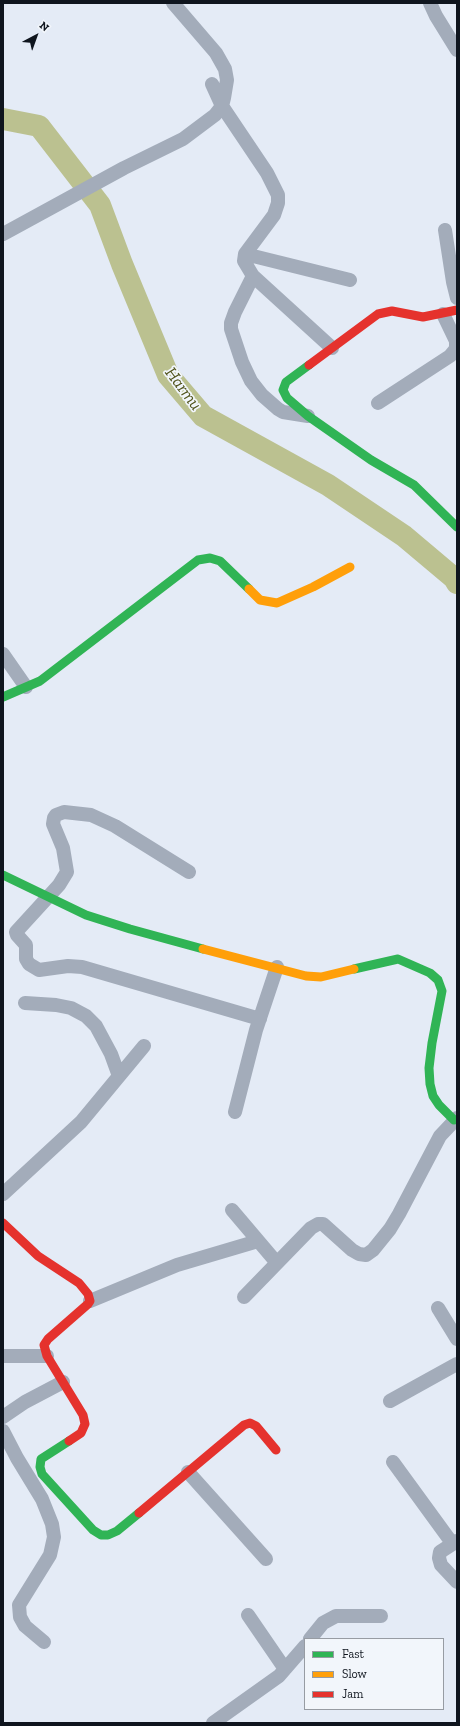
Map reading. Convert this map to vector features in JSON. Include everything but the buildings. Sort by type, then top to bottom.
[{"type":"street","points":[[3,234],[124,168],[183,139],[209,120],[222,106],[227,80],[223,64],[216,53],[172,3]]},
{"type":"street","points":[[430,3],[436,16],[457,50]]},
{"type":"street","points":[[212,84],[222,106],[267,173],[278,195],[278,203],[274,215],[245,254],[244,261],[253,276],[332,348]]},
{"type":"street","points":[[445,230],[452,282],[457,298]]},
{"type":"street","points":[[245,254],[350,280]]},
{"type":"street","points":[[253,276],[234,312],[231,323],[242,362],[251,381],[262,395],[278,409],[283,412],[308,416]]},
{"type":"street","points":[[457,310],[423,317],[395,311],[383,312],[286,382],[284,386],[284,394],[308,416],[371,460],[414,485],[457,527]]},
{"type":"street","points":[[378,403],[450,356],[455,350],[456,340],[443,314]]},
{"type":"street","points":[[3,697],[40,681],[198,560],[210,558],[220,561],[260,600],[271,603],[277,603],[314,587],[350,567]]},
{"type":"street","points":[[3,654],[26,687]]},
{"type":"street","points":[[189,872],[115,826],[91,815],[64,812],[55,816],[53,824],[63,848],[67,872],[65,877],[49,897],[16,932],[17,936],[26,945],[26,959],[33,967],[46,970],[68,966],[82,967],[260,1019]]},
{"type":"street","points":[[3,875],[86,915],[130,929],[277,967],[306,976],[321,977],[392,959],[398,959],[430,973],[438,980],[442,991],[442,1002],[432,1043],[429,1068],[430,1084],[433,1096],[439,1105],[456,1119],[440,1136],[390,1229],[373,1250],[366,1255],[359,1254],[352,1250],[323,1224],[318,1224],[311,1228],[244,1297]]},
{"type":"street","points":[[235,1112],[260,1019],[277,967]]},
{"type":"street","points":[[24,1003],[56,1005],[71,1008],[86,1016],[96,1026],[111,1054],[119,1076]]},
{"type":"street","points":[[3,1194],[81,1122],[144,1046]]},
{"type":"street","points":[[232,1210],[277,1262]]},
{"type":"street","points":[[3,1223],[43,1259],[78,1283],[88,1294],[90,1300]]},
{"type":"street","points":[[258,1241],[177,1265],[90,1300],[48,1339],[44,1345],[47,1356],[83,1415],[85,1424],[80,1432],[41,1459],[40,1466],[42,1474],[93,1530],[101,1535],[108,1535],[118,1531],[244,1425],[250,1423],[256,1426],[276,1450]]},
{"type":"street","points":[[438,1308],[457,1339]]},
{"type":"street","points":[[3,1356],[47,1356]]},
{"type":"street","points":[[390,1401],[457,1364]]},
{"type":"street","points":[[3,1417],[25,1402],[63,1382]]},
{"type":"street","points":[[3,1431],[17,1458],[42,1499],[52,1524],[54,1537],[50,1555],[19,1605],[20,1616],[25,1626],[44,1642]]},
{"type":"street","points":[[393,1462],[455,1542],[440,1552],[439,1558],[441,1565],[457,1582]]},
{"type":"street","points":[[188,1472],[266,1559]]},
{"type":"street","points":[[248,1615],[285,1669]]},
{"type":"street","points":[[311,1638],[323,1623],[336,1616],[381,1616]]},
{"type":"street","points":[[212,1723],[259,1691],[285,1669],[304,1647]]},
{"type":"waterway","name":"Harmu","points":[[3,119],[39,126],[100,205],[122,264],[168,375],[203,416],[328,485],[404,536],[454,578],[457,583]]},
{"type":"traffic: fast","points":[[309,365],[286,382],[283,390],[287,398],[308,416],[371,460],[414,485],[457,527]]},
{"type":"traffic: fast","points":[[3,697],[40,681],[198,560],[210,558],[220,561],[249,589]]},
{"type":"traffic: fast","points":[[3,875],[86,915],[203,949]]},
{"type":"traffic: fast","points":[[354,969],[398,959],[430,973],[438,980],[442,991],[432,1043],[429,1068],[430,1084],[433,1096],[439,1105],[454,1120]]},
{"type":"traffic: fast","points":[[69,1441],[41,1459],[40,1467],[42,1474],[93,1530],[101,1535],[108,1535],[117,1531],[139,1513]]},
{"type":"traffic: slow","points":[[249,589],[260,600],[277,603],[313,587],[350,567]]},
{"type":"traffic: slow","points":[[203,949],[306,976],[321,977],[354,969]]},
{"type":"traffic: jam","points":[[309,365],[378,314],[392,311],[423,317],[457,310]]},
{"type":"traffic: jam","points":[[3,1223],[38,1256],[79,1283],[88,1294],[90,1301],[88,1304],[48,1339],[44,1345],[47,1356],[83,1415],[85,1424],[81,1433],[69,1441]]},
{"type":"traffic: jam","points":[[139,1513],[244,1425],[250,1423],[256,1426],[276,1450]]}]
